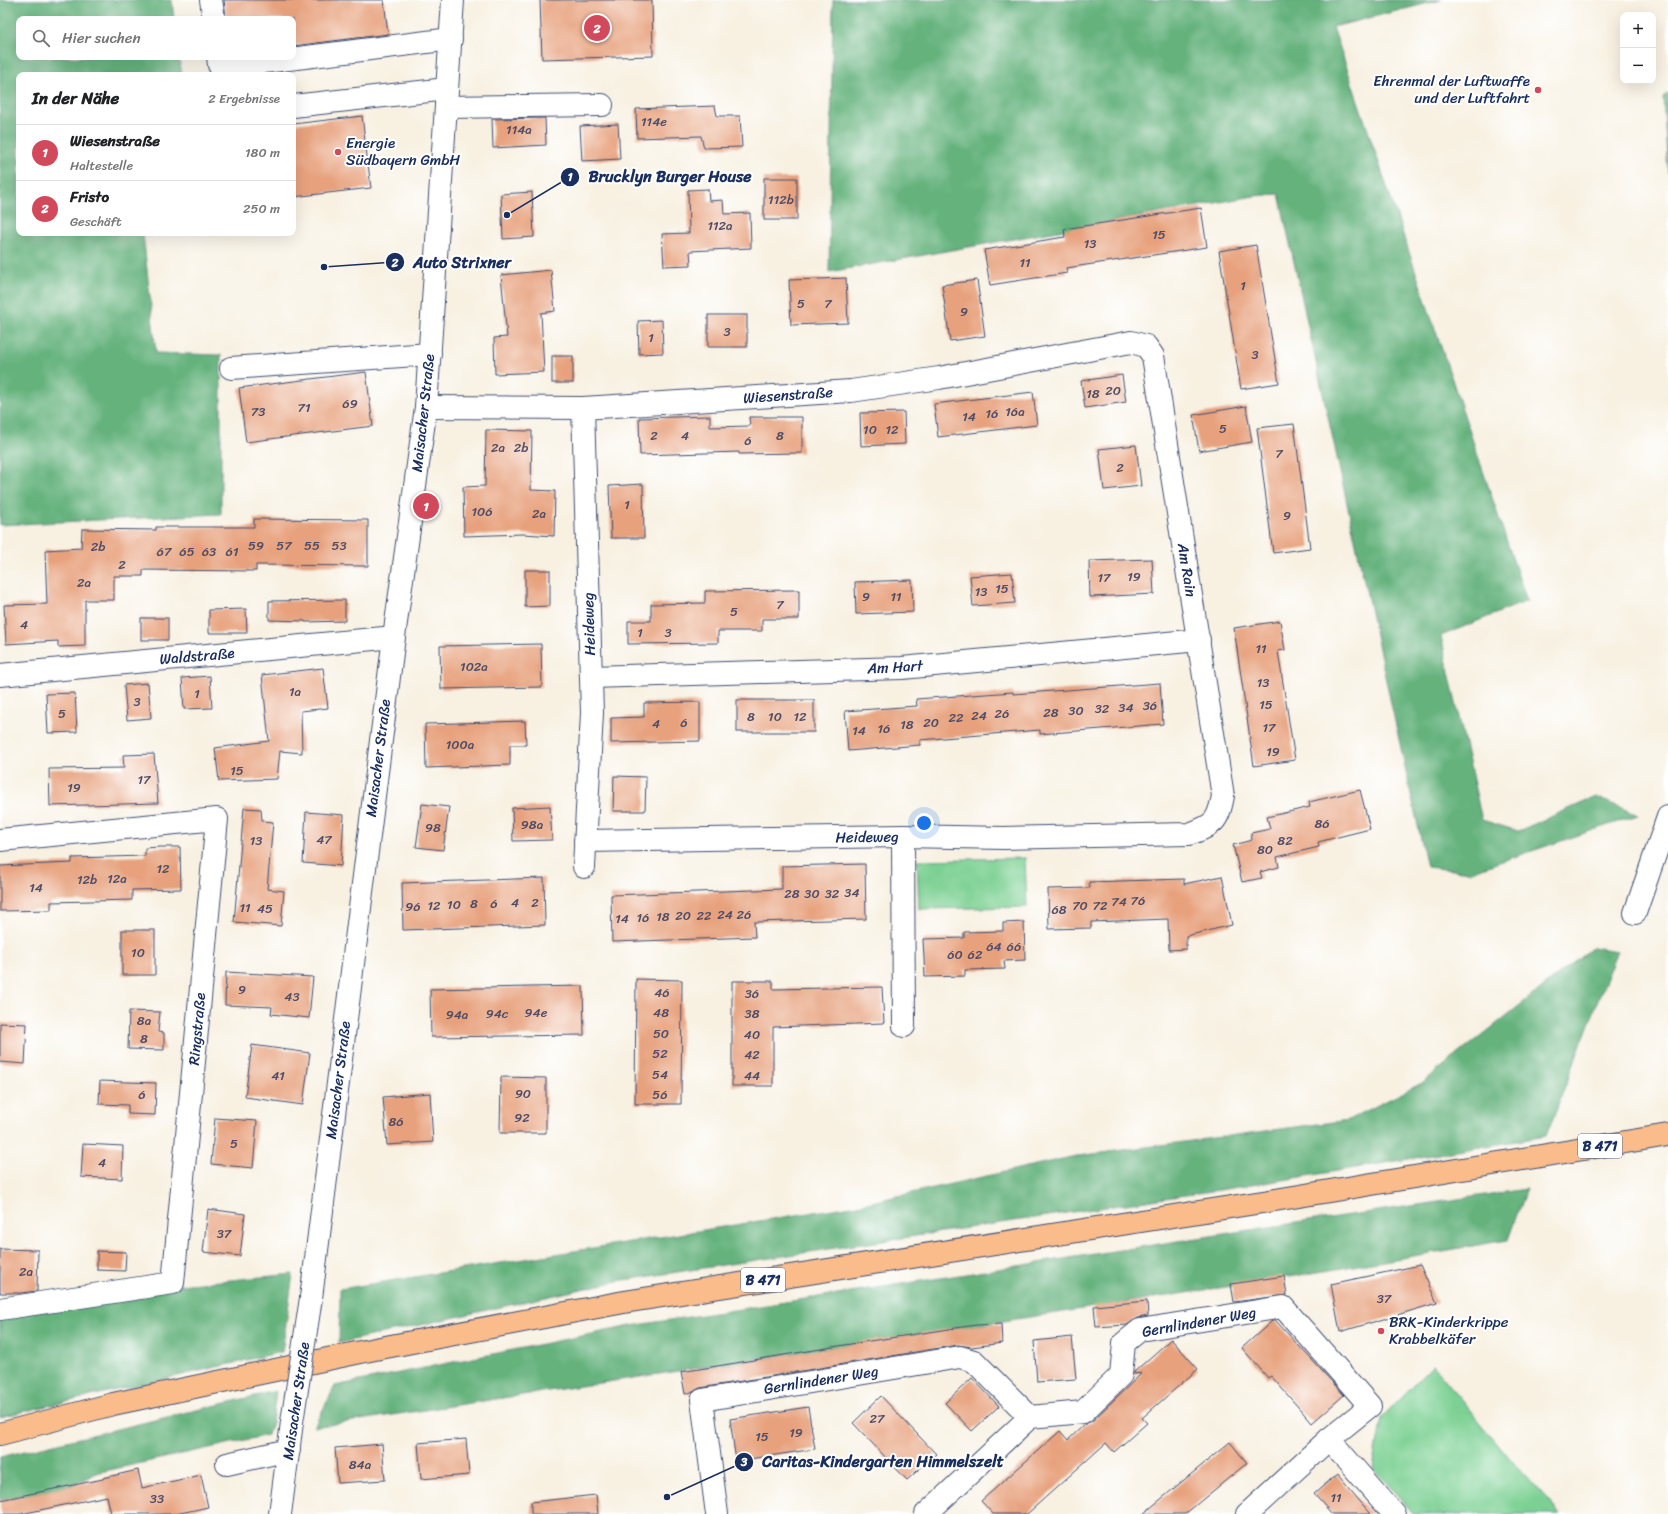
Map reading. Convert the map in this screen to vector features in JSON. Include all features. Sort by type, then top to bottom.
[{"type":"highway","name":"B 471","points":[[0,1434],[113,1404],[375,1349],[624,1302],[1270,1201],[1668,1135]]},
{"type":"street","points":[[211,0],[214,16]]},
{"type":"street","name":"Maisacher Straße","points":[[280,1514],[311,1298],[394,637],[426,406],[453,0]]},
{"type":"street","points":[[296,58],[451,39]]},
{"type":"street","points":[[218,60],[219,65],[225,66],[275,60]]},
{"type":"street","points":[[296,106],[447,98],[602,105]]},
{"type":"street","name":"Wiesenstraße","points":[[426,406],[583,408],[851,391],[939,378],[1131,342],[1146,346]]},
{"type":"street","name":"Am Rain","points":[[1146,346],[1153,356],[1223,796]]},
{"type":"street","points":[[231,368],[430,354]]},
{"type":"street","name":"Heideweg","points":[[583,408],[592,713],[584,867]]},
{"type":"street","name":"Waldstraße","points":[[0,675],[394,637]]},
{"type":"street","name":"Am Hart","points":[[591,677],[902,668],[1198,640]]},
{"type":"street","name":"Heideweg","points":[[585,841],[903,836],[1004,838],[1189,834],[1206,828],[1219,815],[1223,796]]},
{"type":"street","points":[[1635,913],[1668,817]]},
{"type":"street","name":"Ringstraße","points":[[0,840],[217,819],[173,1283],[0,1309]]},
{"type":"street","points":[[903,836],[904,1026]]},
{"type":"street","name":"Gernlindener Weg","points":[[717,1514],[702,1400],[960,1357],[974,1361],[1030,1417],[1083,1412],[1121,1375],[1124,1343],[1140,1330],[1283,1307],[1370,1406],[1329,1439]]},
{"type":"street","points":[[926,1514],[1030,1417]]},
{"type":"street","points":[[1247,1514],[1329,1439],[1394,1514]]},
{"type":"street","points":[[227,1464],[289,1450]]},
{"type":"green space","points":[[0,0],[172,0],[174,16],[16,16],[16,60],[180,60],[182,72],[16,72],[16,236],[143,236],[156,353],[221,355],[221,514],[0,525]]},
{"type":"green space","points":[[833,0],[1441,0],[1333,27],[1527,601],[1441,636],[1482,820],[1518,831],[1596,797],[1638,815],[1470,872],[1427,867],[1279,194],[1254,196],[829,272]]},
{"type":"green space","points":[[1668,93],[1668,173],[1663,97]]},
{"type":"green space","points":[[1025,858],[1027,907],[919,909],[917,860]]},
{"type":"green space","points":[[1593,947],[1617,951],[1546,1136],[1265,1183],[618,1281],[339,1343],[340,1289],[858,1205],[1071,1157],[1348,1120],[1422,1083]]},
{"type":"green space","points":[[1526,1189],[1508,1240],[1271,1280],[314,1427],[335,1386],[631,1326],[1275,1226]]},
{"type":"green space","points":[[293,1274],[282,1352],[0,1417],[0,1317],[179,1285]]},
{"type":"green space","points":[[1433,1365],[1513,1462],[1560,1514],[1414,1514],[1373,1468],[1382,1417]]},
{"type":"green space","points":[[276,1391],[272,1422],[268,1435],[96,1473],[74,1485],[0,1500],[0,1457]]},
{"type":"building","points":[[224,0],[384,0],[388,34],[296,46],[296,16],[226,16]]},
{"type":"building","points":[[540,0],[652,0],[653,56],[542,59]]},
{"type":"building","points":[[715,106],[717,116],[740,116],[742,147],[704,148],[701,136],[637,138],[636,109]]},
{"type":"building","points":[[362,116],[371,188],[296,197],[296,124]]},
{"type":"building","points":[[545,118],[546,145],[493,148],[492,119]]},
{"type":"building","points":[[618,124],[620,159],[582,161],[580,126]]},
{"type":"building","points":[[764,178],[797,178],[797,220],[764,220]]},
{"type":"building","points":[[708,189],[709,201],[723,200],[724,214],[750,213],[751,248],[690,251],[691,265],[664,266],[662,234],[689,233],[688,190]]},
{"type":"building","points":[[532,192],[534,237],[503,239],[501,194]]},
{"type":"building","points":[[1201,208],[1207,247],[1066,268],[1067,273],[990,285],[984,250],[1065,237],[1064,229]]},
{"type":"building","points":[[1256,245],[1279,383],[1241,389],[1219,251]]},
{"type":"building","points":[[551,270],[555,311],[541,313],[544,372],[495,374],[494,338],[507,337],[501,275]]},
{"type":"building","points":[[846,278],[848,323],[791,325],[789,280]]},
{"type":"building","points":[[977,280],[985,336],[950,341],[942,285]]},
{"type":"building","points":[[708,315],[747,315],[747,347],[708,347]]},
{"type":"building","points":[[662,320],[663,353],[639,354],[638,321]]},
{"type":"building","points":[[552,356],[573,356],[573,383],[552,383]]},
{"type":"building","points":[[366,372],[373,426],[246,442],[239,388]]},
{"type":"building","points":[[1122,375],[1126,402],[1085,408],[1081,381]]},
{"type":"building","points":[[1033,392],[1037,425],[938,437],[934,404]]},
{"type":"building","points":[[1246,406],[1252,442],[1199,451],[1193,415]]},
{"type":"building","points":[[904,412],[905,444],[861,446],[860,413]]},
{"type":"building","points":[[710,416],[710,427],[750,426],[749,417],[802,417],[802,453],[739,454],[739,452],[640,455],[639,418]]},
{"type":"building","points":[[1294,424],[1310,548],[1273,553],[1257,428]]},
{"type":"building","points":[[486,430],[532,431],[531,490],[555,491],[554,536],[523,534],[464,536],[463,487],[485,486]]},
{"type":"building","points":[[1136,445],[1141,486],[1104,490],[1099,449]]},
{"type":"building","points":[[643,484],[644,538],[611,538],[609,486]]},
{"type":"building","points":[[254,519],[368,520],[368,566],[256,565],[256,571],[143,570],[143,576],[114,576],[114,600],[85,600],[85,646],[58,647],[58,641],[6,644],[4,605],[47,604],[45,550],[81,548],[82,529],[156,530],[156,527],[254,527]]},
{"type":"building","points":[[1152,559],[1154,594],[1090,597],[1089,561]]},
{"type":"building","points":[[525,570],[550,570],[550,606],[525,607]]},
{"type":"building","points":[[1012,573],[1015,603],[973,606],[970,576]]},
{"type":"building","points":[[912,580],[913,612],[856,614],[855,582]]},
{"type":"building","points":[[799,590],[799,619],[762,619],[762,631],[718,631],[718,643],[628,644],[628,621],[651,621],[651,604],[705,603],[705,591]]},
{"type":"building","points":[[345,600],[345,621],[305,622],[269,620],[269,601]]},
{"type":"building","points":[[246,609],[247,633],[209,633],[209,610]]},
{"type":"building","points":[[141,618],[168,618],[168,640],[141,640]]},
{"type":"building","points":[[1280,621],[1285,650],[1278,651],[1295,760],[1254,766],[1234,628]]},
{"type":"building","points":[[541,644],[542,687],[441,689],[440,646]]},
{"type":"building","points":[[323,668],[328,708],[301,711],[302,753],[280,751],[277,779],[219,781],[215,748],[269,741],[262,675]]},
{"type":"building","points":[[210,676],[212,708],[184,709],[182,678]]},
{"type":"building","points":[[148,683],[151,718],[127,720],[124,685]]},
{"type":"building","points":[[1160,683],[1163,724],[1040,734],[1040,730],[920,740],[920,745],[848,751],[845,711],[917,706],[916,699],[1013,692],[1013,694]]},
{"type":"building","points":[[75,693],[77,732],[48,733],[46,694]]},
{"type":"building","points":[[737,700],[814,700],[814,732],[737,732]]},
{"type":"building","points":[[700,702],[700,741],[611,743],[611,718],[644,717],[644,703]]},
{"type":"building","points":[[525,721],[526,745],[510,745],[510,765],[426,768],[425,724]]},
{"type":"building","points":[[154,754],[158,803],[50,806],[49,769],[124,768],[123,755]]},
{"type":"building","points":[[614,776],[646,777],[645,811],[613,811]]},
{"type":"building","points":[[1360,790],[1370,829],[1318,842],[1319,847],[1277,857],[1279,867],[1260,872],[1262,878],[1242,882],[1233,845],[1252,840],[1251,833],[1270,829],[1267,817],[1310,807],[1309,802]]},
{"type":"building","points":[[422,804],[449,807],[443,850],[416,847]]},
{"type":"building","points":[[550,806],[552,840],[513,841],[512,808]]},
{"type":"building","points":[[244,808],[261,809],[262,821],[273,822],[267,889],[284,891],[281,926],[234,922]]},
{"type":"building","points":[[306,812],[344,815],[341,866],[303,863]]},
{"type":"building","points":[[180,847],[181,889],[132,890],[132,900],[51,902],[51,910],[0,911],[0,866],[72,863],[72,858],[145,856],[145,848]]},
{"type":"building","points":[[865,864],[866,919],[754,922],[755,937],[612,942],[611,895],[782,889],[782,866]]},
{"type":"building","points":[[1222,876],[1232,925],[1186,936],[1186,949],[1169,950],[1168,919],[1091,922],[1091,928],[1049,929],[1048,889],[1090,888],[1089,882],[1184,879],[1184,884]]},
{"type":"building","points":[[544,878],[545,925],[403,930],[402,883]]},
{"type":"building","points":[[1024,922],[1025,960],[1004,961],[1005,969],[965,970],[965,976],[925,977],[923,939],[964,938],[964,932],[1003,931],[1003,923]]},
{"type":"building","points":[[122,930],[155,930],[155,975],[122,975]]},
{"type":"building","points":[[226,972],[313,977],[309,1018],[271,1014],[272,1007],[225,1005]]},
{"type":"building","points":[[636,979],[682,980],[681,1104],[635,1104]]},
{"type":"building","points":[[732,981],[773,981],[773,989],[882,987],[884,1023],[773,1027],[773,1086],[732,1086]]},
{"type":"building","points":[[583,986],[584,1035],[431,1037],[430,989]]},
{"type":"building","points":[[129,1011],[160,1012],[158,1032],[164,1033],[164,1050],[128,1049]]},
{"type":"building","points":[[0,1023],[27,1024],[25,1064],[0,1062]]},
{"type":"building","points":[[252,1045],[310,1053],[303,1105],[245,1097]]},
{"type":"building","points":[[501,1077],[546,1078],[546,1133],[500,1133]]},
{"type":"building","points":[[100,1081],[156,1083],[155,1115],[128,1114],[128,1105],[99,1104]]},
{"type":"building","points":[[430,1093],[433,1142],[387,1145],[383,1097]]},
{"type":"building","points":[[215,1118],[257,1121],[253,1168],[211,1164]]},
{"type":"building","points":[[83,1144],[123,1146],[122,1179],[81,1177]]},
{"type":"building","points":[[208,1209],[245,1214],[240,1256],[203,1252]]},
{"type":"building","points":[[0,1249],[38,1250],[37,1291],[0,1293]]},
{"type":"building","points":[[97,1251],[126,1252],[125,1271],[97,1270]]},
{"type":"building","points":[[1420,1265],[1437,1303],[1340,1332],[1331,1284]]},
{"type":"building","points":[[1284,1276],[1287,1295],[1234,1302],[1231,1284]]},
{"type":"building","points":[[1147,1301],[1148,1316],[1138,1318],[1127,1325],[1096,1327],[1094,1306]]},
{"type":"building","points":[[1272,1321],[1276,1321],[1344,1395],[1312,1423],[1271,1376],[1268,1378],[1242,1348]]},
{"type":"building","points":[[1001,1324],[1002,1343],[972,1347],[958,1345],[700,1388],[685,1394],[681,1372],[976,1325]]},
{"type":"building","points":[[1072,1337],[1076,1379],[1037,1382],[1034,1341]]},
{"type":"building","points":[[1171,1339],[1198,1369],[1142,1418],[1147,1423],[1114,1452],[1106,1443],[1027,1514],[993,1514],[981,1501],[1060,1431],[1068,1440],[1085,1424],[1092,1421],[1142,1373],[1134,1374],[1134,1372]]},
{"type":"building","points":[[972,1378],[999,1406],[972,1431],[945,1403]]},
{"type":"building","points":[[881,1396],[936,1454],[907,1480],[853,1423]]},
{"type":"building","points":[[808,1407],[815,1449],[736,1461],[730,1419]]},
{"type":"building","points":[[466,1439],[469,1475],[421,1479],[418,1443]]},
{"type":"building","points":[[1230,1442],[1247,1463],[1185,1514],[1143,1514]]},
{"type":"building","points":[[382,1444],[385,1480],[338,1483],[335,1448]]},
{"type":"building","points":[[138,1470],[142,1488],[201,1475],[208,1507],[176,1514],[111,1514],[107,1496],[21,1514],[0,1514],[0,1500],[103,1479]]},
{"type":"building","points":[[1337,1474],[1371,1514],[1332,1514],[1314,1494]]},
{"type":"building","points":[[596,1495],[598,1514],[531,1514],[531,1502]]},
{"type":"place","name":"Fristo","points":[[597,28]]},
{"type":"place","name":"Ehrenmal der Luftwaffe und der Luftfahrt","points":[[1538,90]]},
{"type":"place","name":"Energie Südbayern GmbH","points":[[338,152]]},
{"type":"place","name":"Brucklyn Burger House","points":[[507,215]]},
{"type":"place","name":"Auto Strixner","points":[[324,267]]},
{"type":"place","name":"Wiesenstraße","points":[[426,506]]},
{"type":"place","name":"BRK-Kinderkrippe Krabbelkäfer","points":[[1381,1331]]},
{"type":"place","name":"Caritas-Kindergarten Himmelszelt","points":[[667,1497]]}]
